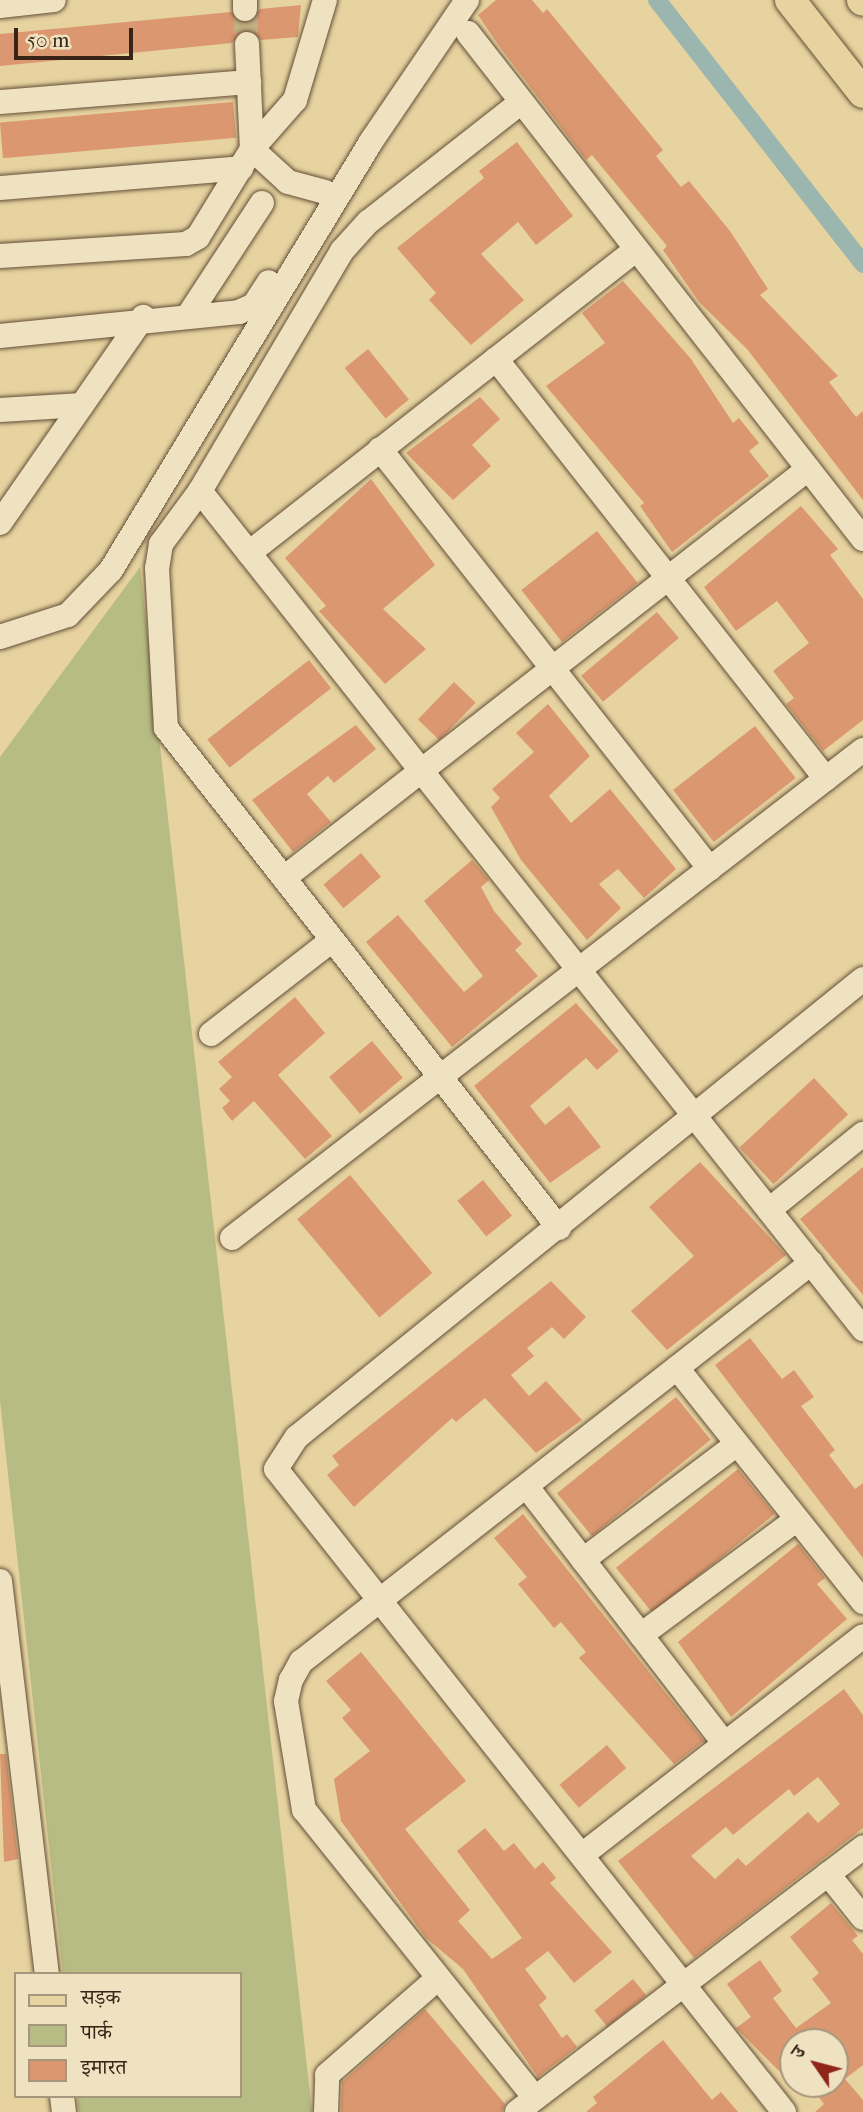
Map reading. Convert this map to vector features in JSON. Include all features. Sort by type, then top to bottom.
[{"type":"main road","points":[[790,0],[863,93]]},
{"type":"street","points":[[0,6],[54,0]]},
{"type":"street","points":[[0,256],[186,244],[207,227],[246,158],[295,100],[326,0]]},
{"type":"street","points":[[0,336],[144,317],[188,316],[254,305],[446,0]]},
{"type":"street","points":[[0,637],[68,615],[111,570],[372,140],[467,0]]},
{"type":"street","points":[[468,33],[863,539]]},
{"type":"street","points":[[246,158],[249,82],[247,44]]},
{"type":"street","points":[[0,102],[249,82]]},
{"type":"street","points":[[520,103],[368,222],[342,251],[200,491],[157,556],[166,728],[559,1228]]},
{"type":"street","points":[[0,188],[246,158],[288,182],[325,192]]},
{"type":"street","points":[[188,316],[262,203]]},
{"type":"street","points":[[249,553],[635,250]]},
{"type":"street","points":[[0,523],[144,317]]},
{"type":"street","points":[[496,359],[826,779]]},
{"type":"street","points":[[0,410],[82,405]]},
{"type":"street","points":[[380,449],[710,869]]},
{"type":"street","points":[[284,878],[807,469]]},
{"type":"street","points":[[200,491],[863,1329]]},
{"type":"street","points":[[232,1238],[863,750]]},
{"type":"street","points":[[211,1034],[332,940]]},
{"type":"street","points":[[784,2112],[582,1855],[278,1479],[277,1459],[863,979]]},
{"type":"street","points":[[769,1210],[863,1134]]},
{"type":"street","points":[[811,1263],[302,1662],[291,1680],[286,1701],[297,1797],[438,1978],[526,2105],[863,1847]]},
{"type":"street","points":[[677,1368],[863,1602]]},
{"type":"street","points":[[583,1560],[737,1444]]},
{"type":"street","points":[[527,1487],[724,1744]]},
{"type":"street","points":[[641,1635],[797,1519]]},
{"type":"street","points":[[0,1581],[47,1972]]},
{"type":"street","points":[[582,1855],[863,1636]]},
{"type":"street","points":[[828,1874],[863,1919]]},
{"type":"street","points":[[326,2112],[327,2075],[438,1978]]},
{"type":"green space","points":[[140,567],[312,2112],[79,2112],[77,2098],[242,2098],[242,1972],[63,1972],[0,1401],[0,757]]},
{"type":"building","points":[[496,0],[532,0],[543,13],[547,9],[663,150],[656,156],[681,187],[689,181],[730,231],[768,289],[760,295],[838,376],[829,382],[856,417],[863,411],[863,500],[747,349],[699,302],[663,250],[667,246],[592,155],[586,160],[499,46],[478,15]]},
{"type":"building","points":[[301,5],[298,37],[261,40],[246,29],[232,43],[0,66],[0,34],[231,12],[246,24],[260,9]]},
{"type":"building","points":[[233,102],[236,138],[3,158],[0,122]]},
{"type":"building","points":[[517,142],[573,216],[536,245],[518,222],[481,254],[524,300],[471,345],[429,300],[436,293],[397,248],[484,178],[479,171]]},
{"type":"building","points":[[623,281],[691,359],[733,423],[739,418],[759,443],[749,451],[769,476],[672,552],[640,506],[644,503],[546,386],[605,343],[582,313]]},
{"type":"building","points":[[368,349],[409,400],[386,418],[345,368]]},
{"type":"building","points":[[480,397],[500,419],[472,445],[491,466],[453,500],[406,453]]},
{"type":"building","points":[[371,479],[435,565],[383,609],[426,649],[385,684],[319,611],[326,606],[285,558]]},
{"type":"building","points":[[801,506],[838,549],[830,555],[863,599],[863,720],[823,751],[786,704],[794,698],[773,671],[809,643],[777,601],[736,631],[704,587]]},
{"type":"building","points":[[597,531],[638,583],[562,642],[521,590]]},
{"type":"building","points":[[657,612],[679,638],[603,702],[581,676]]},
{"type":"building","points":[[309,660],[331,688],[230,768],[207,739]]},
{"type":"building","points":[[454,682],[476,703],[439,740],[418,719]]},
{"type":"building","points":[[548,704],[590,756],[549,796],[571,823],[610,789],[676,869],[644,898],[618,869],[599,884],[621,908],[587,940],[521,860],[491,807],[500,798],[492,789],[534,752],[516,733]]},
{"type":"building","points":[[356,725],[376,749],[334,783],[328,776],[307,794],[331,822],[293,852],[252,800]]},
{"type":"building","points":[[755,726],[796,778],[714,842],[673,790]]},
{"type":"building","points":[[361,853],[381,877],[343,908],[323,884]]},
{"type":"building","points":[[472,860],[489,880],[481,887],[494,911],[522,944],[515,950],[538,976],[452,1047],[366,942],[398,915],[464,992],[483,976],[424,901]]},
{"type":"building","points":[[295,997],[325,1033],[278,1075],[332,1136],[305,1159],[254,1101],[232,1121],[222,1108],[230,1101],[219,1089],[232,1077],[218,1062]]},
{"type":"building","points":[[576,1003],[619,1051],[597,1070],[586,1058],[530,1106],[545,1125],[569,1106],[601,1147],[550,1183],[474,1086]]},
{"type":"building","points":[[372,1041],[403,1078],[360,1114],[329,1077]]},
{"type":"building","points":[[814,1078],[848,1115],[774,1184],[739,1148]]},
{"type":"building","points":[[700,1162],[786,1255],[667,1350],[631,1311],[694,1256],[649,1207]]},
{"type":"building","points":[[863,1167],[863,1295],[800,1219]]},
{"type":"building","points":[[350,1175],[432,1273],[379,1317],[297,1219]]},
{"type":"building","points":[[483,1180],[512,1216],[486,1237],[457,1201]]},
{"type":"building","points":[[551,1281],[586,1317],[564,1339],[552,1327],[527,1348],[534,1356],[511,1375],[529,1396],[546,1381],[582,1420],[536,1453],[485,1398],[456,1422],[452,1418],[354,1507],[327,1475],[339,1465],[332,1456]]},
{"type":"building","points":[[750,1338],[782,1379],[794,1370],[814,1397],[801,1406],[835,1450],[829,1455],[855,1489],[863,1483],[863,1558],[715,1365]]},
{"type":"building","points":[[676,1397],[711,1440],[592,1536],[557,1493]]},
{"type":"building","points":[[738,1469],[775,1514],[652,1613],[616,1568]]},
{"type":"building","points":[[523,1514],[704,1741],[674,1764],[579,1658],[586,1652],[561,1622],[554,1628],[518,1584],[527,1577],[494,1538]]},
{"type":"building","points":[[798,1544],[825,1578],[817,1584],[847,1619],[731,1717],[678,1642]]},
{"type":"building","points":[[361,1652],[466,1781],[405,1829],[470,1910],[458,1921],[492,1959],[522,1938],[457,1851],[485,1828],[504,1851],[514,1843],[535,1869],[543,1862],[556,1878],[550,1883],[612,1952],[574,1983],[548,1951],[525,1969],[547,1998],[539,2005],[562,2038],[567,2034],[577,2047],[538,2077],[463,1969],[426,1938],[341,1821],[334,1779],[370,1751],[342,1718],[351,1710],[326,1681]]},
{"type":"building","points":[[844,1689],[863,1715],[863,1828],[694,1958],[618,1861]],"holes":[[[818,1777],[840,1804],[818,1823],[808,1812],[746,1866],[738,1858],[715,1879],[691,1856],[726,1827],[733,1835],[789,1789],[794,1796]]]},
{"type":"building","points":[[607,1745],[626,1768],[579,1808],[560,1785]]},
{"type":"building","points":[[0,1754],[6,1754],[18,1859],[4,1862]]},
{"type":"building","points":[[831,1903],[858,1936],[852,1940],[863,1954],[863,2065],[849,2076],[849,2028],[796,2028],[831,2003],[812,1979],[819,1973],[790,1937]]},
{"type":"building","points":[[760,1960],[782,1991],[773,1998],[796,2028],[779,2028],[779,2071],[736,2028],[751,2017],[727,1984]]},
{"type":"building","points":[[633,1979],[646,1995],[607,2027],[594,2010]]},
{"type":"building","points":[[425,2009],[505,2104],[502,2112],[341,2112],[342,2082]]},
{"type":"building","points":[[663,2040],[712,2100],[721,2092],[738,2112],[586,2112],[597,2103],[593,2097]]},
{"type":"building","points":[[849,2084],[863,2100],[863,2112],[815,2112],[824,2104],[820,2098],[849,2098]]},
{"type":"waterway","points":[[657,0],[863,264]]},
{"type":"tunnel","points":[[245,9],[247,44]]}]
